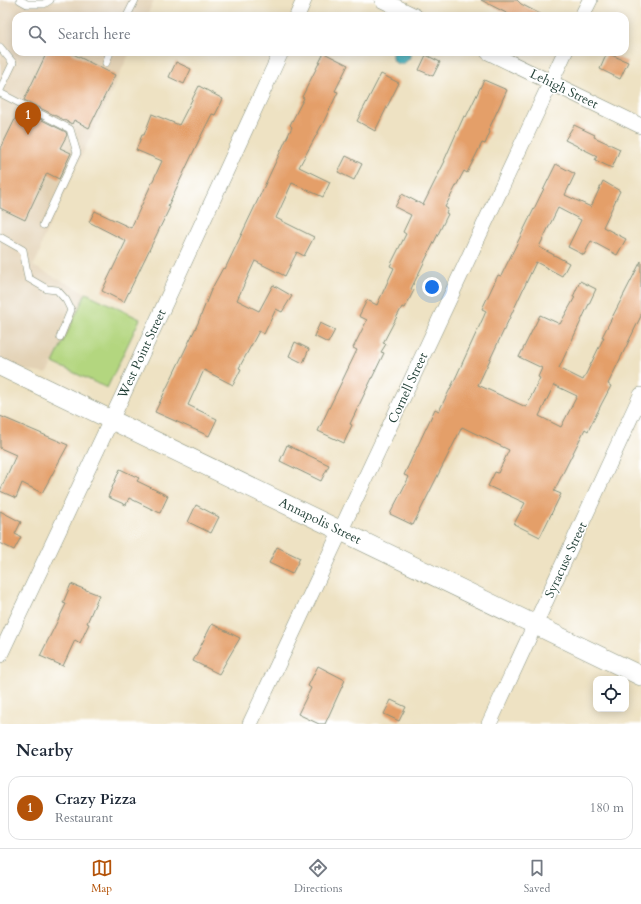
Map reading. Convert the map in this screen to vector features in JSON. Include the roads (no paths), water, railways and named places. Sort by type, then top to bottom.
[{"type":"street","points":[[299,12],[304,0]]},
{"type":"street","points":[[382,0],[407,12]]},
{"type":"street","points":[[584,12],[590,0]]},
{"type":"street","name":"West Point Street","points":[[0,654],[112,420],[279,56]]},
{"type":"street","name":"Lehigh Street","points":[[496,56],[641,126]]},
{"type":"street","name":"Cornell Street","points":[[250,724],[342,531],[563,56]]},
{"type":"street","name":"Annapolis Street","points":[[0,366],[641,676]]},
{"type":"street","name":"Syracuse Street","points":[[489,724],[641,395]]},
{"type":"lane","points":[[20,0],[27,4],[44,4],[50,0]]},
{"type":"lane","points":[[129,12],[135,0]]},
{"type":"lane","points":[[0,47],[13,63],[0,90]]},
{"type":"lane","points":[[106,62],[108,56]]},
{"type":"lane","points":[[0,93],[70,129],[76,146],[77,153],[43,225]]},
{"type":"lane","points":[[0,237],[23,250],[28,278],[47,289],[57,290],[66,300],[70,310],[60,337]]},
{"type":"water","points":[[392,56],[410,56],[410,58],[403,64],[397,64],[392,59]]},
{"type":"place","name":"Crazy Pizza","points":[[28,135]]}]
